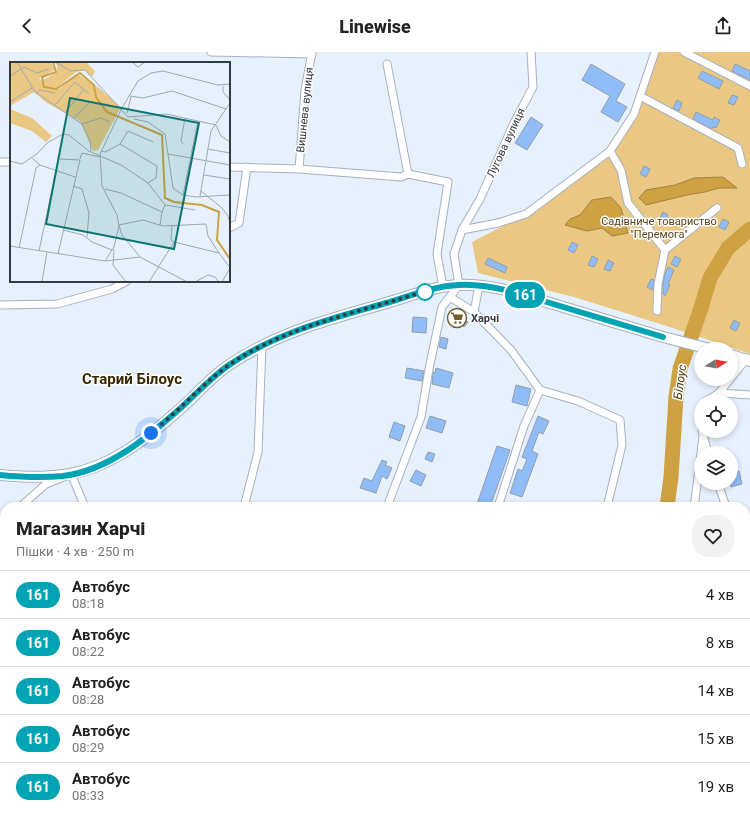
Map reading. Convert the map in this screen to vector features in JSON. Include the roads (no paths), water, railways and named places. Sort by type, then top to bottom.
[{"type":"main road","points":[[0,475],[45,477],[72,474],[102,464],[127,451],[159,427],[213,377],[230,364],[262,345],[300,328],[443,287],[459,285],[479,286],[510,291],[694,345]]},
{"type":"main road","points":[[738,357],[749,359]]},
{"type":"street","points":[[211,52],[312,53]]},
{"type":"street","name":"Лугова вулиця","points":[[459,285],[454,254],[462,230],[480,199],[514,123],[533,87],[532,52]]},
{"type":"street","points":[[462,230],[498,223],[526,214],[610,151],[634,114],[655,52]]},
{"type":"street","points":[[684,52],[750,86]]},
{"type":"street","name":"Вишнева вулиця","points":[[299,169],[305,90],[312,53]]},
{"type":"street","points":[[387,64],[408,174]]},
{"type":"street","points":[[640,96],[738,148],[742,164]]},
{"type":"street","points":[[610,151],[621,170],[628,203],[665,250]]},
{"type":"street","points":[[230,167],[299,169],[401,177],[408,174],[448,182],[437,254],[443,287]]},
{"type":"street","points":[[230,227],[238,223],[247,167]]},
{"type":"street","points":[[657,311],[658,284],[665,250],[717,208]]},
{"type":"street","points":[[0,305],[57,304],[112,289],[125,282]]},
{"type":"street","points":[[389,502],[421,417],[442,307],[459,285]]},
{"type":"street","points":[[474,312],[479,286]]},
{"type":"street","points":[[450,297],[474,312],[511,350],[540,390],[578,401],[620,420],[622,445],[608,502]]},
{"type":"street","points":[[245,502],[258,452],[262,345]]},
{"type":"street","points":[[738,371],[749,359]]},
{"type":"street","points":[[719,393],[725,386]]},
{"type":"street","points":[[500,502],[524,426],[540,390]]},
{"type":"street","points":[[719,393],[750,395]]},
{"type":"street","points":[[695,502],[702,438]]},
{"type":"street","points":[[26,502],[46,484],[72,474],[83,502]]},
{"type":"street","points":[[720,490],[724,502]]},
{"type":"waterway","name":"Білоус","points":[[668,502],[671,477],[676,397],[680,369],[710,278],[728,248],[750,229]]},
{"type":"place","name":"Харчі","points":[[457,318]]},
{"type":"district","name":"Старий Білоус","points":[[132,379]]},
{"type":"park label","name":"Садівниче товариство \"Перемога\"","points":[[659,227]]}]
